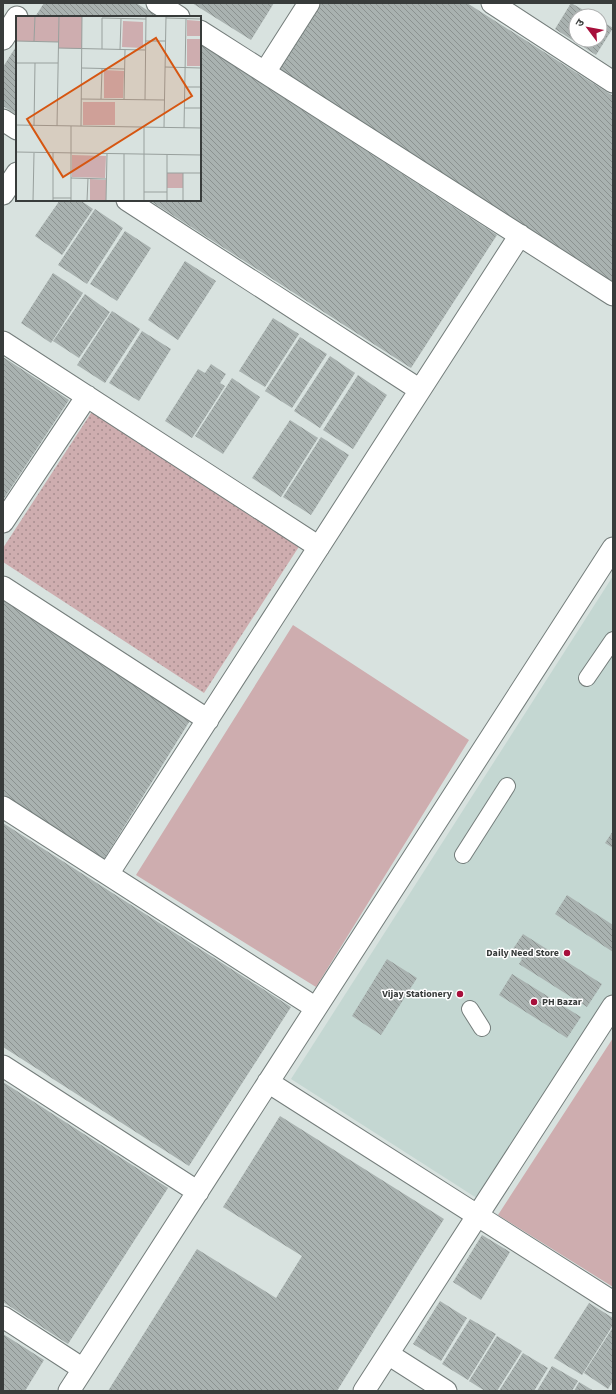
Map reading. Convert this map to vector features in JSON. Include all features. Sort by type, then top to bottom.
[{"type":"street","points":[[18,16],[26,3]]},
{"type":"street","points":[[157,3],[177,16]]},
{"type":"street","points":[[265,72],[310,3]]},
{"type":"street","points":[[492,3],[520,11],[613,82]]},
{"type":"street","points":[[3,39],[16,19]]},
{"type":"street","points":[[201,31],[613,295]]},
{"type":"street","points":[[3,120],[16,128]]},
{"type":"street","points":[[3,194],[16,174]]},
{"type":"street","points":[[129,201],[420,390]]},
{"type":"street","points":[[108,874],[520,235]]},
{"type":"street","points":[[3,342],[319,547]]},
{"type":"street","points":[[3,522],[87,396]]},
{"type":"street","points":[[69,1391],[613,548]]},
{"type":"street","points":[[3,587],[208,720]]},
{"type":"street","points":[[587,678],[613,640]]},
{"type":"street","points":[[463,855],[507,786]]},
{"type":"street","points":[[3,807],[316,1008]]},
{"type":"street","points":[[364,1391],[613,1006]]},
{"type":"street","points":[[470,1009],[482,1028]]},
{"type":"street","points":[[3,1066],[198,1192]]},
{"type":"street","points":[[268,1082],[613,1302]]},
{"type":"street","points":[[3,1317],[83,1369]]},
{"type":"street","points":[[388,1354],[446,1391]]},
{"type":"shaded area","points":[[93,410],[300,545],[204,693],[3,562],[3,548]]},
{"type":"shaded area","points":[[613,576],[613,1006],[486,1204],[291,1079]]},
{"type":"shaded area","points":[[293,625],[469,740],[316,987],[136,875]]},
{"type":"shaded area","points":[[613,1038],[613,1287],[498,1215]]},
{"type":"building","points":[[44,3],[136,3],[156,16],[36,16]]},
{"type":"building","points":[[192,3],[274,3],[251,40]]},
{"type":"building","points":[[321,3],[467,3],[613,96],[613,284],[278,70]]},
{"type":"building","points":[[571,3],[580,8],[568,8],[568,37],[555,29]]},
{"type":"building","points":[[608,25],[613,28],[608,36]]},
{"type":"building","points":[[201,45],[497,235],[411,368],[151,201],[201,201]]},
{"type":"building","points":[[16,47],[16,114],[3,106],[3,67]]},
{"type":"building","points":[[585,48],[600,48],[596,55]]},
{"type":"building","points":[[59,201],[81,201],[93,209],[62,255],[35,236]]},
{"type":"building","points":[[95,209],[123,228],[87,284],[58,265]]},
{"type":"building","points":[[125,231],[151,248],[117,301],[90,284]]},
{"type":"building","points":[[185,261],[216,281],[178,340],[148,320]]},
{"type":"building","points":[[53,273],[83,293],[51,343],[21,323]]},
{"type":"building","points":[[85,294],[110,312],[79,358],[53,341]]},
{"type":"building","points":[[112,311],[140,329],[105,383],[77,365]]},
{"type":"building","points":[[273,318],[299,334],[265,387],[239,371]]},
{"type":"building","points":[[142,331],[171,349],[139,401],[109,383]]},
{"type":"building","points":[[300,337],[327,354],[292,408],[265,391]]},
{"type":"building","points":[[330,356],[355,373],[320,428],[294,411]]},
{"type":"building","points":[[3,357],[69,400],[3,500]]},
{"type":"building","points":[[211,364],[226,374],[220,383],[225,386],[192,438],[165,421],[198,369],[205,373]]},
{"type":"building","points":[[358,375],[387,395],[353,449],[323,430]]},
{"type":"building","points":[[232,378],[260,397],[223,454],[195,436]]},
{"type":"building","points":[[290,420],[318,438],[281,497],[252,478]]},
{"type":"building","points":[[321,437],[349,455],[311,515],[283,497]]},
{"type":"building","points":[[3,600],[191,719],[104,859],[3,795]]},
{"type":"building","points":[[3,823],[291,1007],[189,1166],[3,1047]]},
{"type":"building","points":[[613,831],[613,848],[605,843]]},
{"type":"building","points":[[567,895],[613,925],[613,952],[555,914]]},
{"type":"building","points":[[523,934],[602,984],[587,1007],[519,964],[522,959],[511,952]]},
{"type":"building","points":[[387,959],[417,978],[381,1035],[352,1016]]},
{"type":"building","points":[[512,974],[581,1017],[567,1038],[499,995]]},
{"type":"building","points":[[3,1082],[168,1188],[68,1344],[3,1302]]},
{"type":"building","points":[[280,1116],[444,1219],[337,1391],[108,1391],[197,1249],[276,1298],[302,1256],[223,1207]]},
{"type":"building","points":[[482,1235],[510,1252],[481,1300],[453,1282]]},
{"type":"building","points":[[440,1301],[467,1318],[441,1361],[413,1344]]},
{"type":"building","points":[[589,1303],[613,1318],[613,1325],[582,1375],[554,1358]]},
{"type":"building","points":[[470,1319],[496,1334],[468,1380],[442,1364]]},
{"type":"building","points":[[613,1327],[613,1381],[608,1389],[584,1373]]},
{"type":"building","points":[[3,1334],[44,1360],[25,1391],[3,1391]]},
{"type":"building","points":[[497,1336],[522,1351],[497,1391],[485,1391],[469,1381]]},
{"type":"building","points":[[523,1353],[548,1368],[534,1391],[499,1391]]},
{"type":"building","points":[[552,1366],[578,1381],[572,1391],[537,1391]]},
{"type":"building","points":[[579,1382],[594,1391],[574,1391]]},
{"type":"place","name":"Daily Need Store","points":[[567,953]]},
{"type":"place","name":"Vijay Stationery","points":[[460,994]]},
{"type":"place","name":"PH Bazar","points":[[534,1002]]}]
